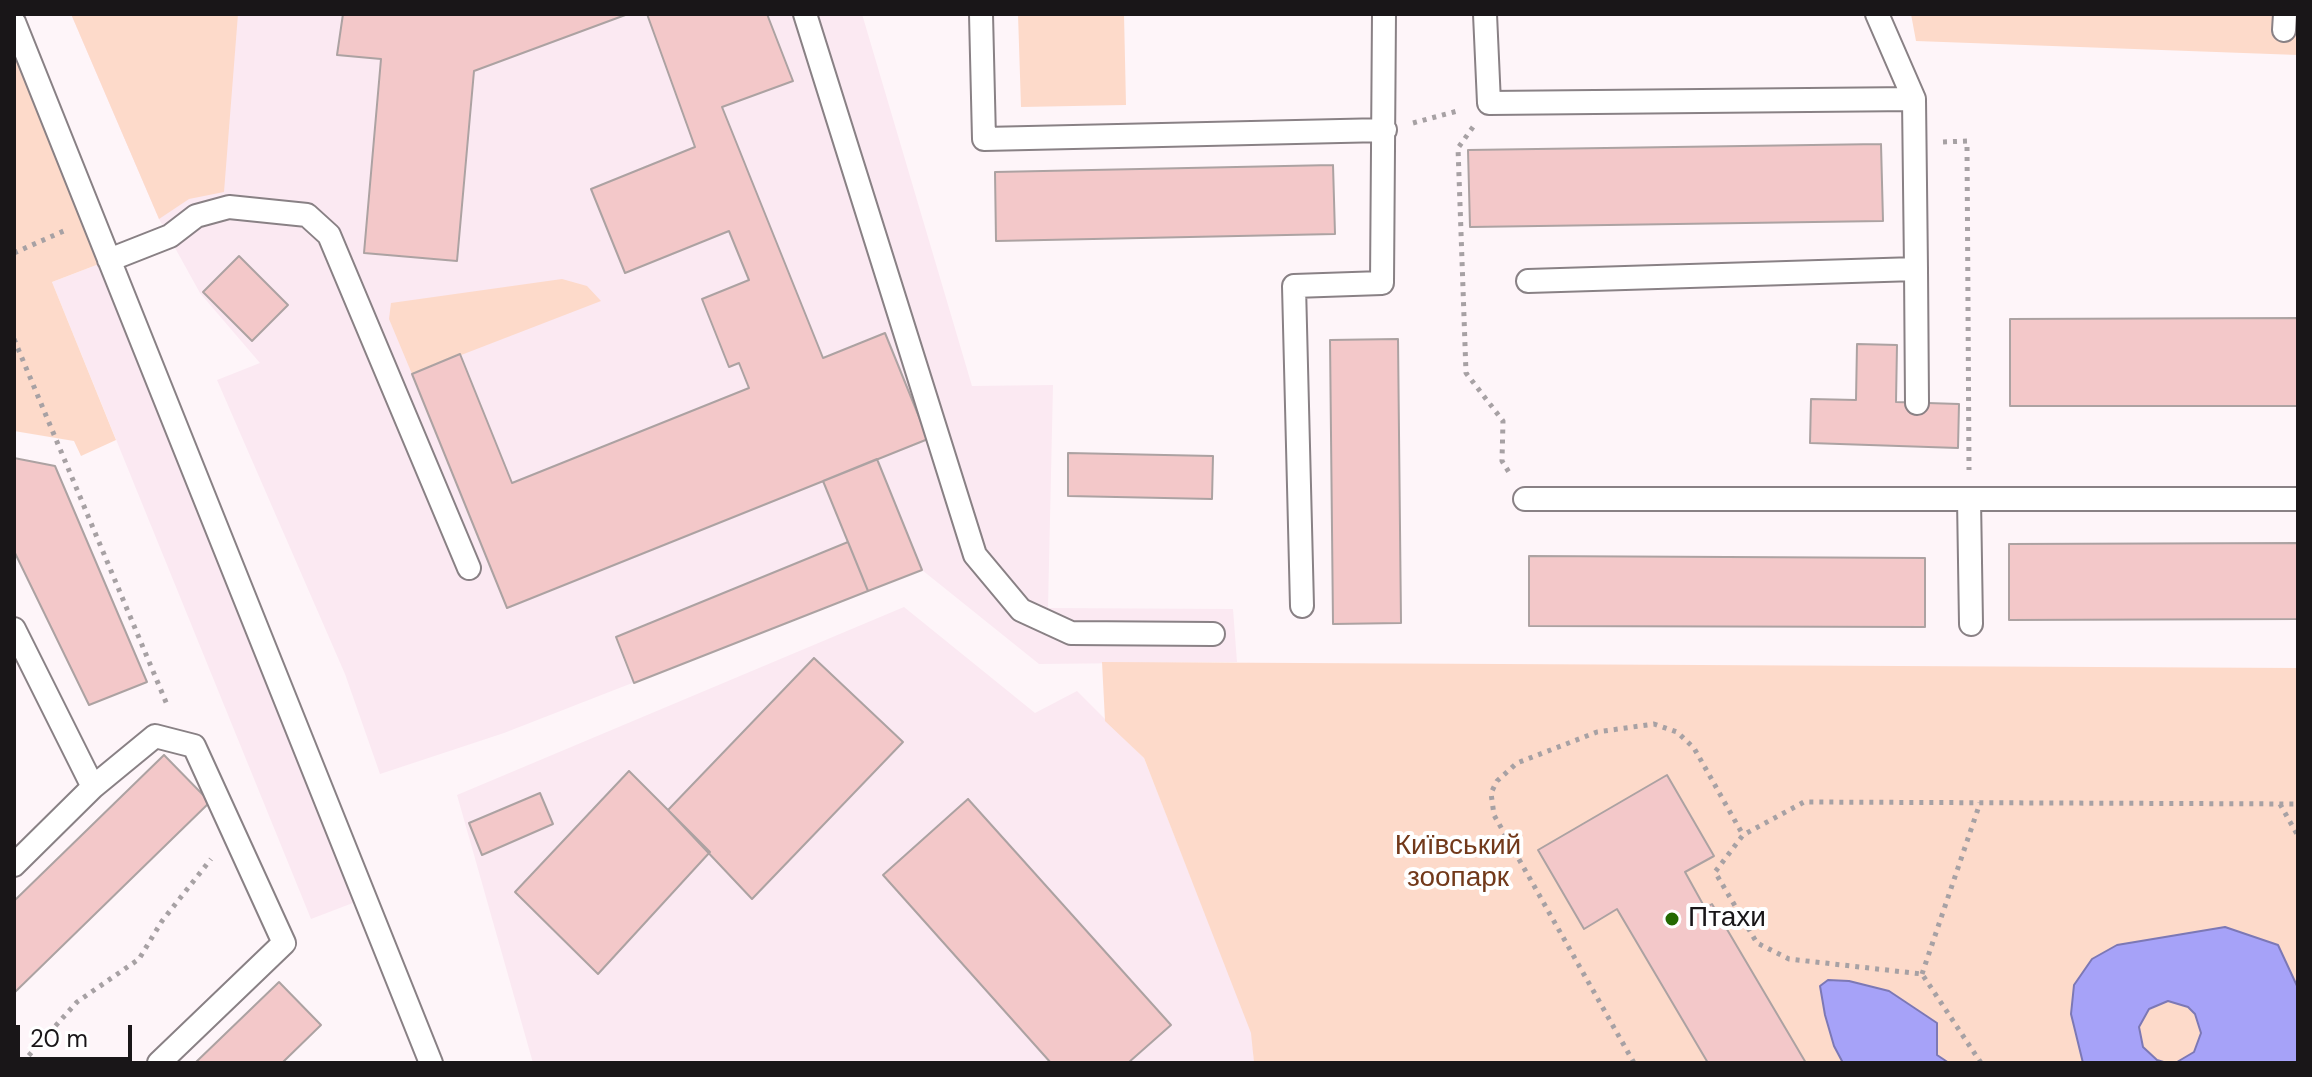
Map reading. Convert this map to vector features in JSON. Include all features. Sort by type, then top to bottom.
[{"type":"lane","points":[[805,14],[975,555],[1021,610],[1071,633],[1213,634]]},
{"type":"lane","points":[[981,14],[984,139],[1385,130]]},
{"type":"lane","points":[[1302,606],[1294,286],[1382,283],[1384,14]]},
{"type":"lane","points":[[1485,14],[1489,103],[1914,99]]},
{"type":"lane","points":[[1877,14],[1914,99],[1917,403]]},
{"type":"lane","points":[[14,22],[431,1063]]},
{"type":"lane","points":[[109,260],[170,236],[196,216],[229,207],[307,215],[329,235],[469,568]]},
{"type":"lane","points":[[1528,281],[1916,269]]},
{"type":"lane","points":[[1525,499],[2298,499]]},
{"type":"lane","points":[[1969,499],[1971,624]]},
{"type":"lane","points":[[14,629],[93,787]]},
{"type":"lane","points":[[14,865],[93,787],[155,736],[194,746],[284,943],[159,1063]]},
{"type":"path","points":[[1385,130],[1489,103]]},
{"type":"path","points":[[1489,103],[1458,148],[1465,358],[1466,373],[1503,421],[1501,443]]},
{"type":"path","points":[[1914,143],[1967,141],[1969,499]]},
{"type":"path","points":[[14,253],[93,218]]},
{"type":"path","points":[[14,339],[171,712],[166,738]]},
{"type":"path","points":[[1634,1063],[1494,815],[1491,793],[1497,781],[1517,763],[1597,732],[1654,724],[1677,732],[1694,748],[1743,835]]},
{"type":"path","points":[[1922,974],[1789,959],[1757,943],[1715,872],[1743,835],[1804,802],[2298,804]]},
{"type":"path","points":[[1922,974],[1980,803]]},
{"type":"path","points":[[2280,804],[2298,836]]},
{"type":"path","points":[[22,1063],[77,1002],[139,959],[162,921],[210,862],[226,817]]},
{"type":"path","points":[[1922,974],[1981,1063]]},
{"type":"shaded area","points":[[71,14],[862,14],[972,386],[1053,385],[1048,608],[1233,609],[1237,662],[1039,664],[922,570],[504,733],[380,774],[345,674],[217,380],[260,363],[200,293],[159,219]]},
{"type":"shaded area","points":[[99,264],[358,901],[311,919],[52,282]]},
{"type":"shaded area","points":[[904,607],[1035,713],[1077,691],[1144,758],[1252,1033],[1254,1063],[533,1063],[457,795]]},
{"type":"shaded area","points":[[2225,927],[2278,945],[2298,988],[2298,1063],[2167,1063],[2083,1063],[2071,1014],[2074,985],[2092,959],[2117,945]],"holes":[[[2168,1001],[2188,1007],[2195,1014],[2201,1033],[2194,1052],[2177,1062],[2157,1060],[2143,1047],[2139,1027],[2149,1009]]]},
{"type":"shaded area","points":[[1828,980],[1849,981],[1889,991],[1937,1023],[1937,1055],[1949,1063],[1843,1063],[1834,1046],[1825,1015],[1820,986]]},
{"type":"green space","points":[[71,14],[238,14],[224,192],[189,199],[159,219]]},
{"type":"green space","points":[[1018,14],[1124,14],[1126,105],[1021,107]]},
{"type":"green space","points":[[1911,14],[2298,14],[2298,55],[1916,41]]},
{"type":"green space","points":[[14,53],[99,264],[52,282],[116,440],[81,456],[74,441],[14,431]]},
{"type":"green space","points":[[562,279],[587,286],[601,301],[412,374],[389,319],[391,303]]},
{"type":"green space","name":"Київський зоопарк","points":[[1102,662],[2298,668],[2298,1063],[1254,1063],[1251,1033],[1144,758],[1105,721]]},
{"type":"building","points":[[343,14],[628,14],[474,71],[457,261],[364,253],[381,59],[337,55]]},
{"type":"building","points":[[647,14],[767,14],[793,81],[722,107],[823,358],[885,333],[928,439],[507,608],[412,374],[460,354],[512,483],[749,388],[739,363],[729,367],[702,299],[749,280],[729,231],[625,273],[591,189],[695,147]]},
{"type":"building","points":[[1881,144],[1883,221],[1470,227],[1468,150]]},
{"type":"building","points":[[1333,165],[1335,234],[996,241],[995,172]]},
{"type":"building","points":[[239,256],[288,305],[252,341],[203,292]]},
{"type":"building","points":[[2298,318],[2298,406],[2010,406],[2010,319]]},
{"type":"building","points":[[1398,339],[1401,623],[1333,624],[1330,340]]},
{"type":"building","points":[[1857,344],[1897,345],[1896,402],[1959,404],[1958,448],[1810,443],[1811,399],[1856,400]]},
{"type":"building","points":[[1068,453],[1213,456],[1212,499],[1068,496]]},
{"type":"building","points":[[14,458],[55,466],[147,682],[89,705],[14,551]]},
{"type":"building","points":[[877,459],[922,570],[868,591],[823,481]]},
{"type":"building","points":[[848,542],[868,591],[634,683],[616,637]]},
{"type":"building","points":[[2298,543],[2298,619],[2009,620],[2009,544]]},
{"type":"building","points":[[1529,556],[1925,558],[1925,627],[1529,626]]},
{"type":"building","points":[[814,658],[903,742],[752,899],[668,810]]},
{"type":"building","points":[[164,755],[210,802],[14,993],[14,901]]},
{"type":"building","points":[[629,771],[710,852],[598,974],[515,892]]},
{"type":"building","name":"Птахи","points":[[1667,775],[1714,856],[1685,872],[1705,908],[1712,904],[1806,1063],[1708,1063],[1617,909],[1584,929],[1538,850]]},
{"type":"building","points":[[540,793],[553,824],[482,855],[469,823]]},
{"type":"building","points":[[968,799],[1171,1025],[1128,1063],[1051,1063],[883,875]]},
{"type":"building","points":[[279,982],[321,1025],[282,1063],[195,1063]]},
{"type":"place","name":"Птахи","points":[[1672,919]]}]
